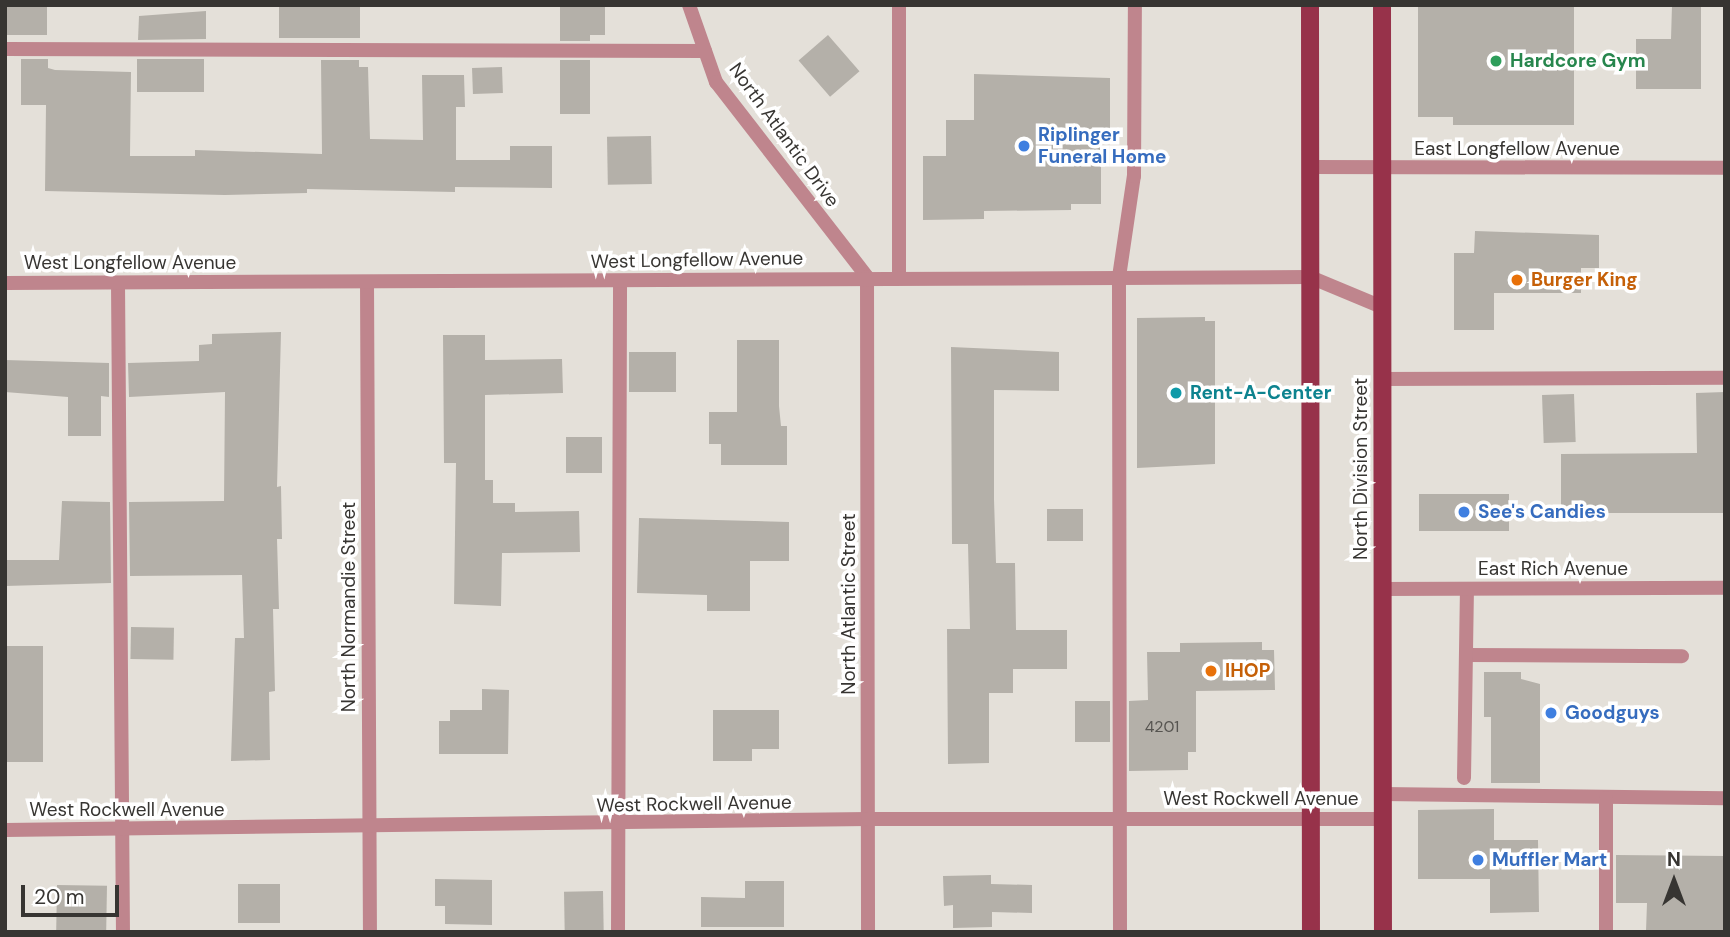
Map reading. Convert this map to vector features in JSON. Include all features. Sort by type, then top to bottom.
[{"type":"main road","points":[[1310,5],[1311,932]]},
{"type":"main road","name":"North Division Street","points":[[1382,5],[1383,932]]},
{"type":"street","name":"North Atlantic Drive","points":[[689,5],[716,82],[867,277]]},
{"type":"street","points":[[899,5],[899,277]]},
{"type":"street","points":[[1120,932],[1119,276],[1134,176],[1135,5]]},
{"type":"street","points":[[5,49],[705,51]]},
{"type":"street","name":"East Longfellow Avenue","points":[[1310,167],[1725,168]]},
{"type":"street","name":"West Longfellow Avenue","points":[[5,283],[1310,276],[1382,307]]},
{"type":"street","name":"North Atlantic Street","points":[[867,277],[868,932]]},
{"type":"street","points":[[618,932],[620,281]]},
{"type":"street","name":"North Normandie Street","points":[[367,282],[370,932]]},
{"type":"street","points":[[118,283],[123,932]]},
{"type":"street","points":[[1381,379],[1725,378]]},
{"type":"street","name":"East Rich Avenue","points":[[1382,589],[1725,588]]},
{"type":"street","points":[[1464,778],[1467,589]]},
{"type":"street","points":[[1466,655],[1682,656]]},
{"type":"street","points":[[1382,794],[1725,797]]},
{"type":"street","points":[[1606,798],[1606,932]]},
{"type":"street","name":"West Rockwell Avenue","points":[[5,830],[369,828],[868,820],[1383,819]]},
{"type":"building","points":[[5,5],[47,5],[47,35],[5,35]]},
{"type":"building","points":[[279,5],[360,5],[360,38],[279,38]]},
{"type":"building","points":[[560,5],[605,5],[605,35],[590,35],[590,41],[560,41]]},
{"type":"building","name":"Hardcore Gym","points":[[1418,5],[1574,5],[1574,125],[1453,125],[1453,117],[1418,117]]},
{"type":"building","points":[[1672,5],[1701,5],[1701,89],[1636,89],[1636,39],[1671,39]]},
{"type":"building","points":[[206,11],[206,39],[138,40],[139,16]]},
{"type":"building","points":[[828,35],[859,71],[830,97],[799,61]]},
{"type":"building","points":[[21,59],[48,59],[48,68],[55,70],[131,72],[130,156],[195,156],[195,150],[322,154],[321,60],[359,60],[359,67],[368,67],[370,139],[423,140],[422,75],[464,75],[465,107],[456,107],[456,160],[510,160],[510,146],[552,146],[552,188],[455,187],[455,192],[307,189],[307,193],[225,195],[45,191],[46,105],[21,105]]},
{"type":"building","points":[[137,59],[204,59],[204,92],[137,92]]},
{"type":"building","points":[[560,60],[590,60],[590,114],[560,114]]},
{"type":"building","points":[[502,67],[503,93],[473,94],[472,68]]},
{"type":"building","name":"Riplinger Funeral Home","points":[[974,74],[1110,78],[1110,135],[1101,135],[1101,204],[1071,204],[1071,210],[984,211],[984,219],[923,220],[923,156],[946,156],[946,120],[974,120]]},
{"type":"building","points":[[651,136],[652,184],[608,185],[607,137]]},
{"type":"building","name":"Burger King","points":[[1475,231],[1599,235],[1599,268],[1581,268],[1581,293],[1494,293],[1494,330],[1454,330],[1454,253],[1474,253]]},
{"type":"building","name":"Rent-A-Center","points":[[1205,317],[1205,321],[1215,321],[1215,464],[1137,468],[1137,318]]},
{"type":"building","points":[[281,332],[277,487],[281,486],[282,539],[277,539],[279,609],[273,609],[275,691],[269,692],[270,760],[231,761],[235,638],[244,638],[242,575],[130,576],[129,502],[224,501],[225,392],[129,397],[128,363],[199,361],[199,345],[212,344],[212,334]]},
{"type":"building","points":[[443,335],[485,335],[485,360],[562,359],[563,393],[485,395],[485,480],[493,480],[493,503],[515,503],[515,512],[579,511],[580,552],[502,553],[501,606],[454,604],[456,463],[444,463]]},
{"type":"building","points":[[737,340],[779,340],[779,406],[781,426],[787,426],[787,465],[721,465],[721,444],[709,444],[709,412],[737,412]]},
{"type":"building","points":[[951,347],[1059,352],[1059,391],[994,390],[994,499],[996,563],[1015,563],[1016,630],[1067,630],[1067,669],[1013,669],[1013,693],[989,693],[989,763],[948,764],[947,629],[970,629],[968,544],[952,544]]},
{"type":"building","points":[[629,352],[676,352],[676,392],[629,392]]},
{"type":"building","points":[[5,360],[109,363],[109,397],[101,396],[101,436],[68,436],[68,397],[5,392]]},
{"type":"building","points":[[1725,392],[1725,513],[1561,513],[1561,454],[1697,453],[1696,393]]},
{"type":"building","points":[[1574,394],[1576,442],[1544,443],[1542,395]]},
{"type":"building","points":[[566,437],[602,437],[602,473],[566,473]]},
{"type":"building","name":"See's Candies","points":[[1419,494],[1509,494],[1509,531],[1419,531]]},
{"type":"building","points":[[62,501],[110,502],[111,583],[5,586],[5,560],[59,560]]},
{"type":"building","points":[[1047,509],[1083,509],[1083,541],[1047,541]]},
{"type":"building","points":[[639,518],[789,522],[789,561],[750,561],[750,611],[707,611],[707,595],[637,593]]},
{"type":"building","points":[[131,627],[174,628],[173,660],[130,659]]},
{"type":"building","points":[[1262,642],[1262,650],[1274,650],[1275,690],[1196,691],[1196,752],[1188,752],[1188,770],[1129,771],[1129,701],[1148,700],[1147,652],[1180,652],[1180,643]]},
{"type":"building","points":[[5,646],[43,646],[43,762],[5,762]]},
{"type":"building","points":[[1484,672],[1521,672],[1521,679],[1540,684],[1540,783],[1491,783],[1491,717],[1484,717]]},
{"type":"building","points":[[482,689],[509,690],[508,754],[439,754],[439,721],[450,721],[450,710],[482,710]]},
{"type":"building","points":[[1075,701],[1110,701],[1110,742],[1075,742]]},
{"type":"building","points":[[713,710],[779,710],[779,749],[752,749],[752,761],[713,761]]},
{"type":"building","name":"Muffler Mart","points":[[1494,809],[1494,840],[1538,840],[1539,912],[1490,913],[1490,879],[1418,879],[1418,810]]},
{"type":"building","points":[[1616,855],[1725,856],[1725,932],[1646,931],[1647,903],[1616,903]]},
{"type":"building","points":[[991,875],[991,884],[1032,885],[1032,913],[992,912],[992,927],[953,928],[953,905],[944,906],[943,876]]},
{"type":"building","points":[[435,879],[492,880],[492,925],[445,924],[445,906],[435,906]]},
{"type":"building","points":[[745,881],[784,881],[784,927],[701,927],[701,897],[745,898]]},
{"type":"building","points":[[238,884],[280,884],[280,923],[238,923]]},
{"type":"building","points":[[57,885],[107,886],[106,932],[56,932]]},
{"type":"building","points":[[603,891],[604,932],[565,932],[564,892]]},
{"type":"place","name":"Hardcore Gym","points":[[1496,61]]},
{"type":"place","name":"Riplinger Funeral Home","points":[[1024,146]]},
{"type":"place","name":"Burger King","points":[[1517,280]]},
{"type":"place","name":"Rent-A-Center","points":[[1176,393]]},
{"type":"place","name":"See's Candies","points":[[1464,512]]},
{"type":"place","name":"IHOP","points":[[1211,671]]},
{"type":"place","name":"Goodguys","points":[[1551,713]]},
{"type":"place","name":"Muffler Mart","points":[[1478,860]]}]
